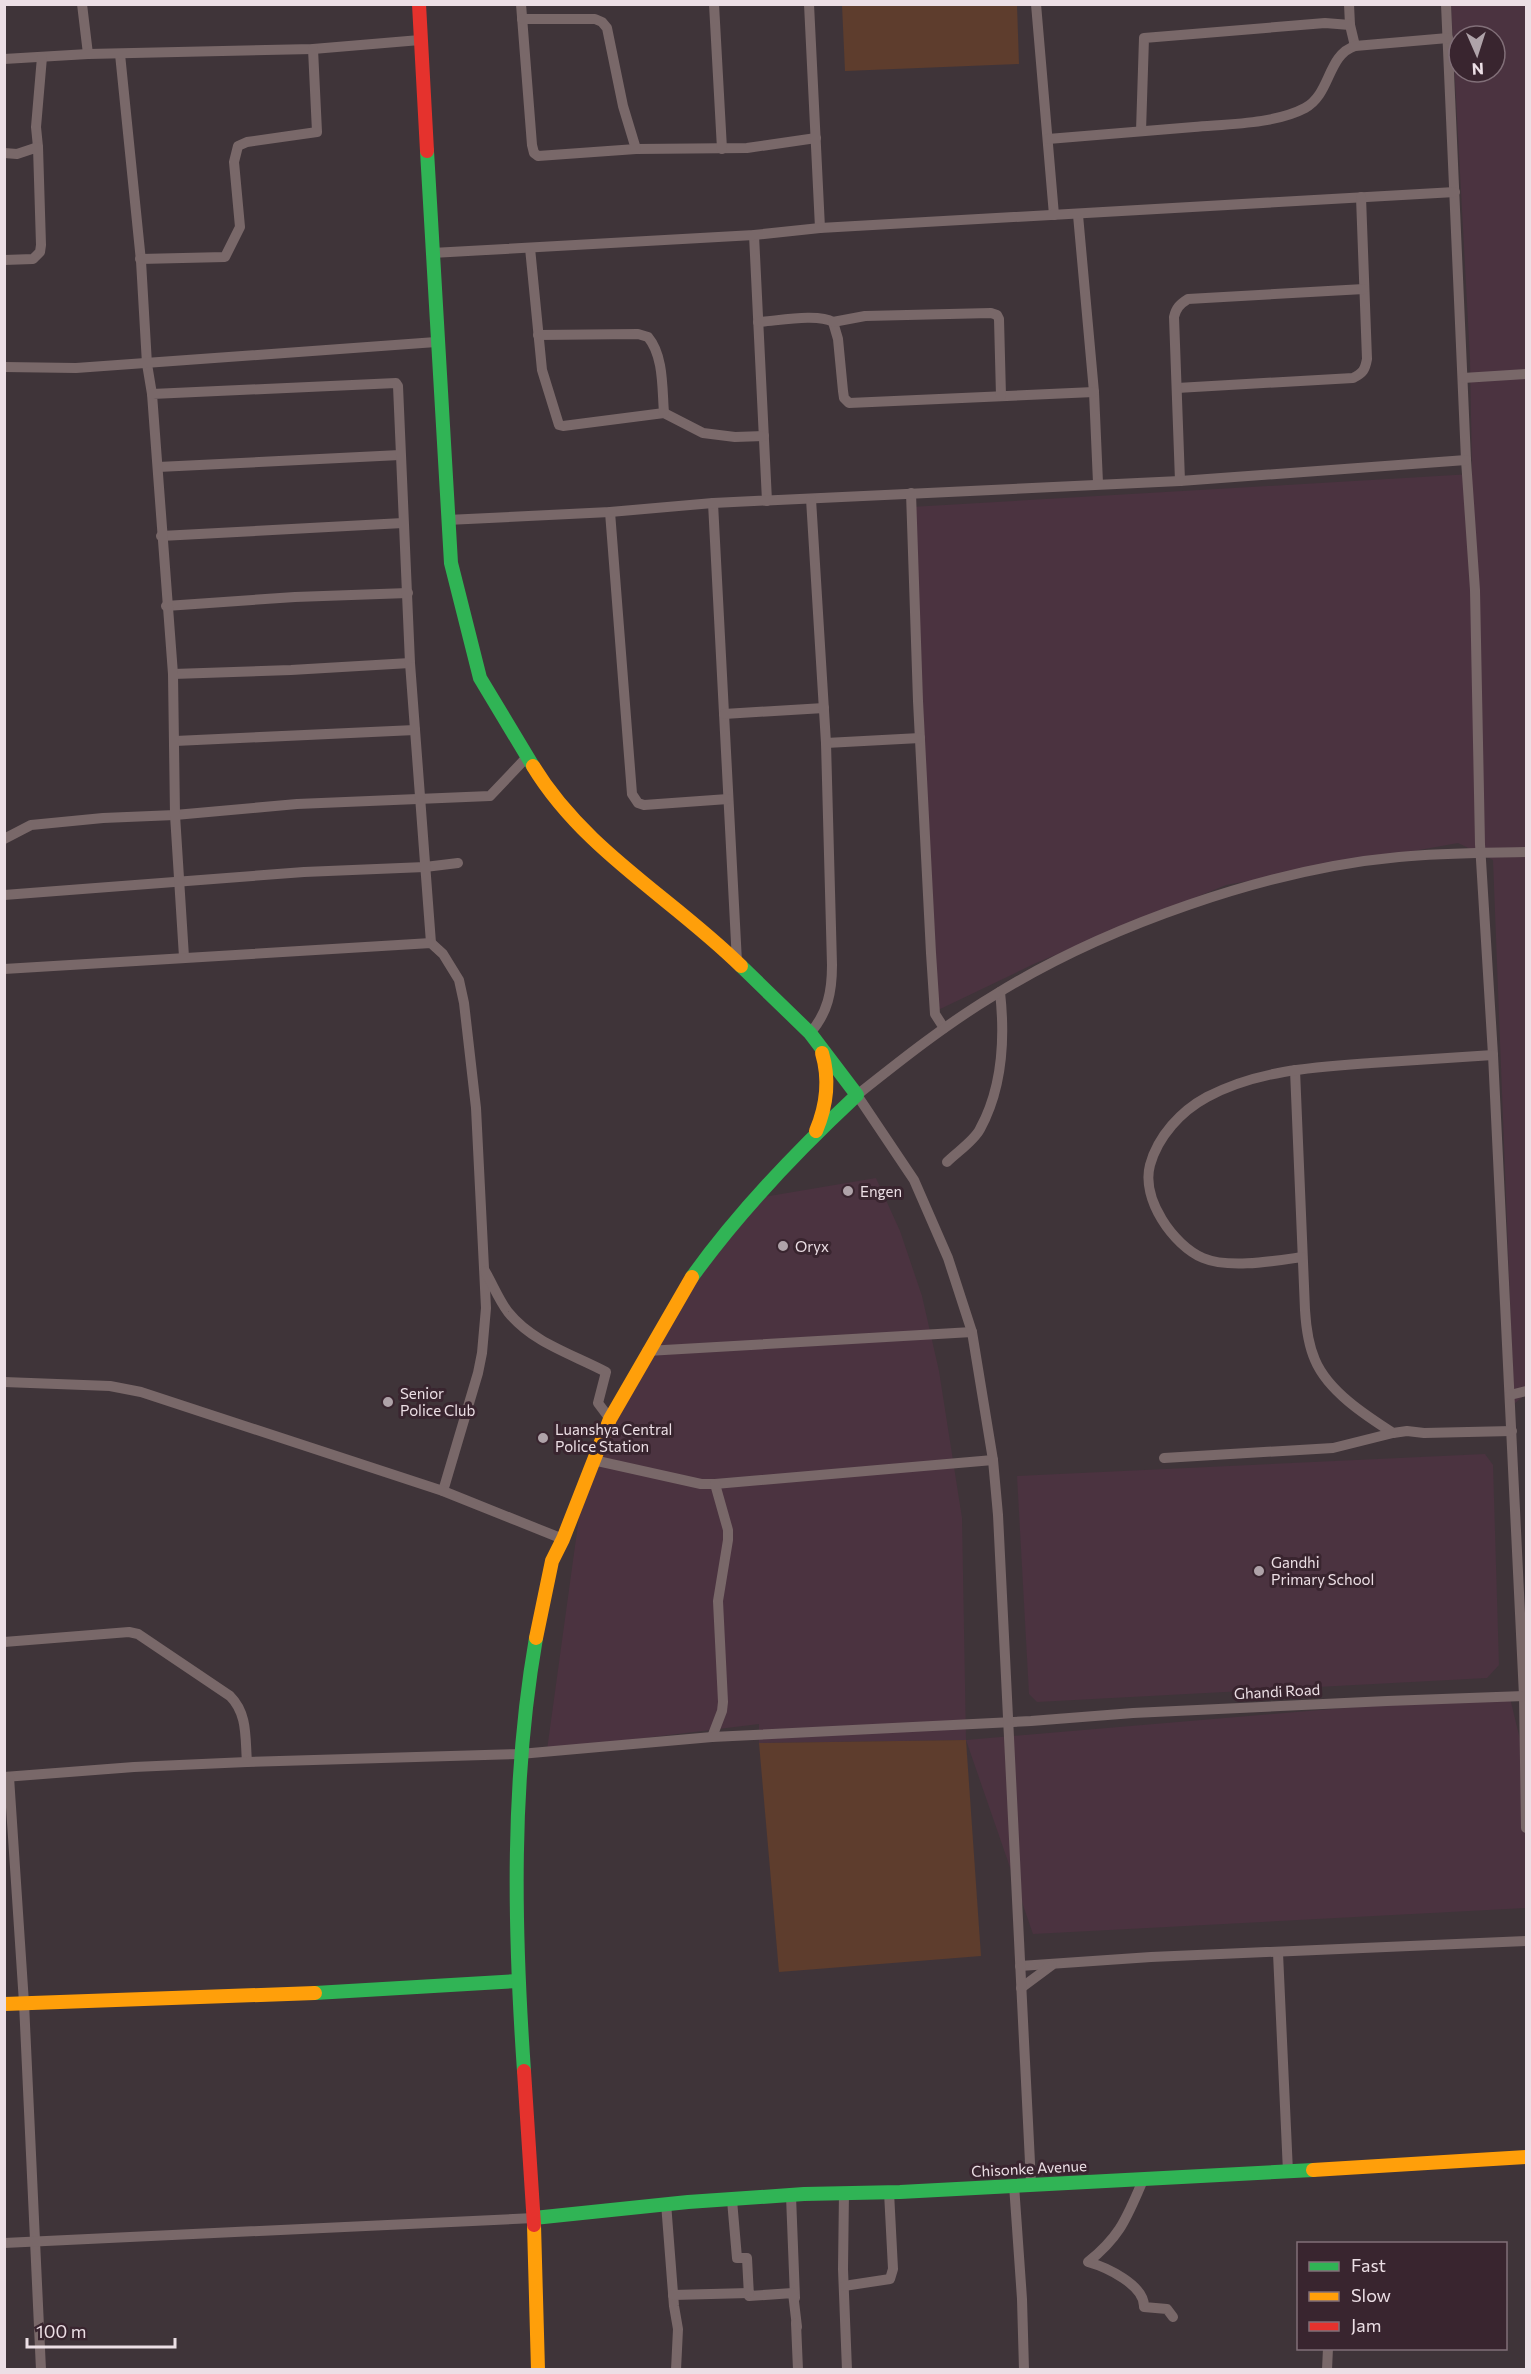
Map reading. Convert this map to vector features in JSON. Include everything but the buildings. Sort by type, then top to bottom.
[{"type":"main road","points":[[419,4],[447,520],[451,563],[458,597],[480,678],[547,789],[598,846],[737,962],[812,1035],[857,1095],[813,1136],[752,1201],[714,1247],[686,1287],[647,1351],[610,1419],[563,1539],[552,1561],[541,1609],[520,1754],[516,1878],[518,1982],[534,2218],[538,2370]]},
{"type":"main road","points":[[812,1035],[825,1062],[827,1088],[823,1113],[813,1136]]},
{"type":"main road","points":[[4,2004],[265,1996],[518,1982]]},
{"type":"main road","name":"Chisonke Avenue","points":[[534,2218],[666,2203],[844,2192],[889,2192],[1031,2183],[1288,2172],[1527,2157]]},
{"type":"street","points":[[82,4],[87,54]]},
{"type":"street","points":[[521,4],[534,153],[543,157],[636,149],[747,148],[816,138]]},
{"type":"street","points":[[714,4],[722,149]]},
{"type":"street","points":[[809,4],[820,228]]},
{"type":"street","points":[[1036,4],[1054,215]]},
{"type":"street","points":[[1349,4],[1350,25],[1355,46]]},
{"type":"street","points":[[1446,4],[1447,24]]},
{"type":"street","points":[[522,19],[595,19],[602,22],[607,28],[623,105],[636,149]]},
{"type":"street","points":[[1141,131],[1144,38],[1315,23],[1350,25]]},
{"type":"street","points":[[1048,139],[1226,124],[1292,114],[1308,106],[1319,96],[1340,54],[1355,46],[1447,38]]},
{"type":"street","points":[[4,59],[87,54],[313,49],[420,40]]},
{"type":"street","points":[[140,259],[225,257],[240,227],[234,162],[238,146],[247,142],[317,132],[313,49]]},
{"type":"street","points":[[120,54],[140,259],[147,364],[152,394],[166,606],[173,674],[175,815],[184,957]]},
{"type":"street","points":[[4,260],[33,259],[40,252],[36,127],[42,57]]},
{"type":"street","points":[[1450,84],[1466,460],[1475,590],[1481,854],[1512,1431],[1524,1696],[1527,1828]]},
{"type":"street","points":[[4,153],[16,154],[38,147]]},
{"type":"street","points":[[432,253],[754,235],[820,228],[1455,192]]},
{"type":"street","points":[[1177,388],[1353,378],[1361,374],[1365,369],[1367,359],[1361,197]]},
{"type":"street","points":[[1078,215],[1094,392],[1098,483]]},
{"type":"street","points":[[754,235],[767,501]]},
{"type":"street","points":[[530,248],[544,381],[559,425],[664,413],[682,420],[693,429],[703,433],[764,436]]},
{"type":"street","points":[[1180,481],[1174,317],[1176,310],[1188,299],[1364,289]]},
{"type":"street","points":[[758,322],[816,318],[833,322],[865,316],[991,313],[997,315],[999,319],[1001,396]]},
{"type":"street","points":[[833,322],[838,339],[844,398],[849,403],[1094,392]]},
{"type":"street","points":[[538,335],[638,334],[648,337],[658,361],[664,413]]},
{"type":"street","points":[[4,367],[76,368],[147,364],[436,342]]},
{"type":"street","points":[[1463,378],[1527,374]]},
{"type":"street","points":[[152,394],[396,382],[398,386],[410,663],[422,798],[431,943],[442,954],[459,980],[464,1003],[476,1108],[486,1308],[482,1353],[443,1491]]},
{"type":"street","points":[[158,467],[400,455]]},
{"type":"street","points":[[447,520],[610,512],[713,503],[1098,483],[1180,481],[1466,460]]},
{"type":"street","points":[[911,493],[920,738],[935,1014],[944,1028]]},
{"type":"street","points":[[811,499],[826,743],[832,986],[823,1017],[812,1035]]},
{"type":"street","points":[[713,503],[737,962]]},
{"type":"street","points":[[610,512],[632,794],[638,803],[644,805],[728,799]]},
{"type":"street","points":[[161,536],[403,523]]},
{"type":"street","points":[[166,606],[295,597],[408,593]]},
{"type":"street","points":[[173,674],[410,663]]},
{"type":"street","points":[[724,714],[824,708]]},
{"type":"street","points":[[175,741],[415,730]]},
{"type":"street","points":[[826,743],[920,738]]},
{"type":"street","points":[[4,839],[31,825],[103,818],[175,815],[297,804],[490,796],[527,757]]},
{"type":"street","points":[[1031,2183],[1009,1721],[993,1460],[972,1332],[948,1258],[914,1180],[857,1095],[944,1028],[1000,992],[1062,958],[1134,926],[1260,884],[1303,873],[1399,857],[1527,852]]},
{"type":"street","points":[[4,895],[304,872],[425,867],[458,863]]},
{"type":"street","points":[[4,969],[431,943]]},
{"type":"street","points":[[947,1161],[980,1131],[999,1083],[1003,1019],[1000,992]]},
{"type":"street","points":[[1302,1257],[1268,1262],[1233,1263],[1205,1259],[1188,1250],[1172,1235],[1159,1215],[1151,1189],[1150,1167],[1160,1141],[1176,1120],[1206,1098],[1238,1084],[1295,1070],[1493,1055]]},
{"type":"street","points":[[1295,1070],[1302,1257],[1308,1336],[1315,1362],[1334,1387],[1393,1433]]},
{"type":"street","points":[[484,1269],[507,1311],[525,1330],[551,1346],[606,1372],[597,1402],[610,1419]]},
{"type":"street","points":[[647,1351],[972,1332]]},
{"type":"street","points":[[4,1382],[110,1386],[141,1392],[443,1491],[563,1539]]},
{"type":"street","points":[[1510,1395],[1527,1391]]},
{"type":"street","points":[[1164,1458],[1333,1448],[1407,1431],[1424,1433],[1512,1431]]},
{"type":"street","points":[[593,1460],[701,1484],[715,1484],[993,1460]]},
{"type":"street","points":[[712,1737],[723,1702],[718,1601],[728,1540],[728,1530],[715,1484]]},
{"type":"street","points":[[4,1642],[129,1632],[138,1634],[230,1696],[238,1704],[243,1713],[247,1762]]},
{"type":"street","name":"Ghandi Road","points":[[7,1777],[134,1767],[520,1754],[712,1737],[1031,1721],[1156,1712],[1524,1696]]},
{"type":"street","points":[[7,1777],[24,2003],[41,2370]]},
{"type":"street","points":[[1020,1966],[1151,1957],[1527,1941]]},
{"type":"street","points":[[1278,1953],[1288,2172]]},
{"type":"street","points":[[1021,1988],[1052,1964]]},
{"type":"street","points":[[1144,2178],[1120,2230],[1108,2246],[1088,2262],[1105,2267],[1132,2285],[1140,2293],[1144,2307],[1167,2309],[1173,2317]]},
{"type":"street","points":[[1014,2185],[1022,2299],[1024,2370]]},
{"type":"street","points":[[844,2192],[847,2370]]},
{"type":"street","points":[[844,2286],[890,2279],[893,2269],[889,2192]]},
{"type":"street","points":[[791,2196],[798,2370]]},
{"type":"street","points":[[732,2200],[737,2258],[747,2258],[749,2296],[793,2293],[797,2327]]},
{"type":"street","points":[[666,2203],[678,2329],[675,2370]]},
{"type":"street","points":[[4,2243],[534,2218]]},
{"type":"street","points":[[673,2295],[749,2293]]},
{"type":"street","points":[[1327,2370],[1328,2350]]},
{"type":"shaded area","points":[[842,5],[1017,5],[1019,64],[845,71]]},
{"type":"shaded area","points":[[1451,5],[1526,5],[1526,1394],[1514,1404],[1493,860],[1458,843],[1226,885],[1036,963],[936,1011],[911,507],[1472,474],[1470,359],[1455,84],[1507,84],[1507,24],[1452,24]]},
{"type":"shaded area","points":[[876,1178],[900,1231],[922,1296],[939,1371],[962,1518],[966,1740],[759,1743],[759,1724],[547,1750],[586,1466],[671,1314],[758,1198]]},
{"type":"shaded area","name":"Gandhi Primary School","points":[[1485,1454],[1493,1465],[1499,1665],[1487,1678],[1037,1702],[1029,1694],[1017,1476]]},
{"type":"shaded area","points":[[1509,1694],[1526,1764],[1526,1908],[1033,1934],[966,1740]]},
{"type":"shaded area","points":[[966,1740],[981,1956],[779,1972],[759,1743]]},
{"type":"traffic: fast","points":[[427,151],[451,563],[480,678],[533,766]]},
{"type":"traffic: fast","points":[[692,1277],[710,1252],[770,1182],[857,1095],[810,1033],[741,966]]},
{"type":"traffic: fast","points":[[524,2071],[518,1963],[517,1854],[522,1746],[536,1638]]},
{"type":"traffic: fast","points":[[315,1993],[518,1981]]},
{"type":"traffic: fast","points":[[534,2218],[688,2202],[804,2194],[900,2192],[1313,2170]]},
{"type":"traffic: slow","points":[[533,766],[577,823],[630,872],[741,966]]},
{"type":"traffic: slow","points":[[816,1131],[823,1112],[827,1083],[822,1053]]},
{"type":"traffic: slow","points":[[536,1638],[552,1561],[563,1539],[610,1419],[692,1277]]},
{"type":"traffic: slow","points":[[4,2004],[315,1993]]},
{"type":"traffic: slow","points":[[1313,2170],[1526,2157]]},
{"type":"traffic: slow","points":[[534,2225],[538,2370]]},
{"type":"traffic: jam","points":[[419,4],[427,151]]},
{"type":"traffic: jam","points":[[524,2071],[534,2225]]},
{"type":"place","name":"Engen","points":[[848,1191]]},
{"type":"place","name":"Oryx","points":[[783,1246]]},
{"type":"place","name":"Senior Police Club","points":[[388,1402]]},
{"type":"place","name":"Luanshya Central Police Station","points":[[543,1438]]},
{"type":"place","name":"Gandhi Primary School","points":[[1259,1571]]}]
